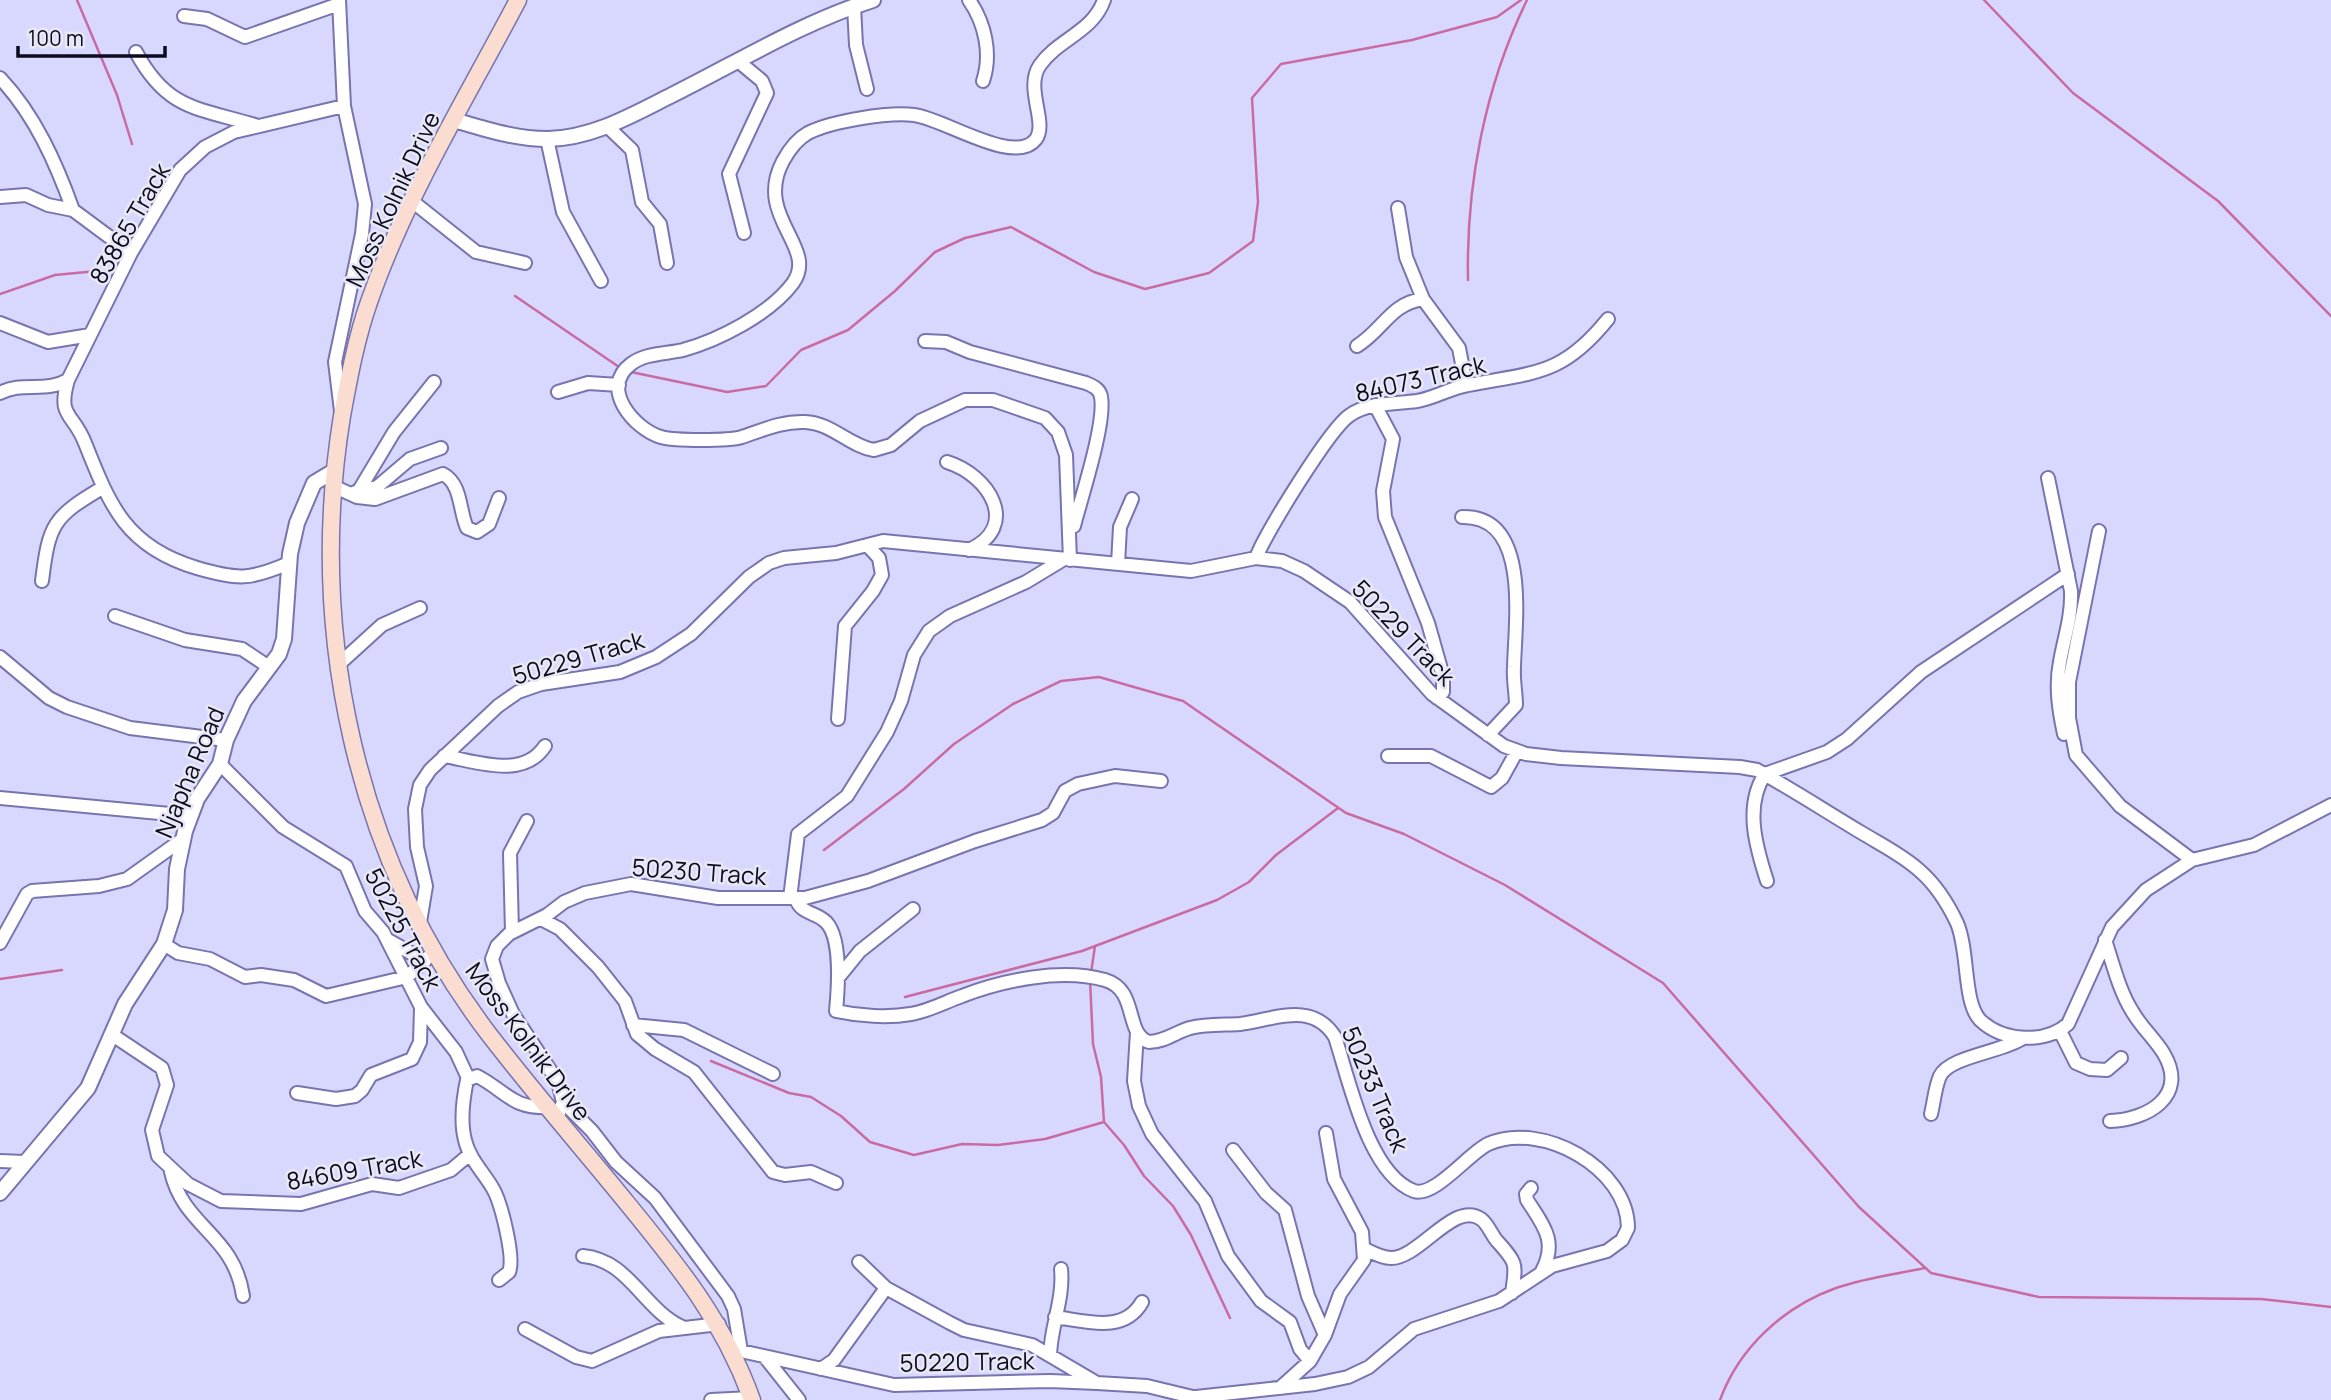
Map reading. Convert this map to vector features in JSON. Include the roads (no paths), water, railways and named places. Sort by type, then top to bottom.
[{"type":"main road","name":"Moss Kolnik Drive","points":[[518,0],[412,201],[369,303],[342,418],[343,485],[330,550],[338,665],[349,730],[367,795],[390,858],[420,922],[430,956],[478,1020],[556,1109],[681,1269],[736,1350],[752,1399]]},
{"type":"street","points":[[454,120],[507,135],[547,139],[608,127],[738,61],[854,6],[873,0]]},
{"type":"street","points":[[969,0],[981,19],[988,56],[983,81]]},
{"type":"street","points":[[1070,543],[1063,445],[1049,421],[1025,410],[993,400],[964,400],[920,421],[891,445],[874,450],[824,425],[803,421],[769,426],[740,438],[670,440],[650,434],[632,421],[620,398],[619,385],[624,371],[641,359],[681,350],[714,337],[767,306],[795,280],[800,260],[779,215],[774,191],[782,163],[803,136],[823,127],[885,116],[913,115],[936,119],[996,145],[1016,148],[1026,146],[1036,139],[1039,131],[1034,87],[1038,69],[1050,55],[1082,31],[1104,0]]},
{"type":"street","points":[[184,16],[211,20],[245,37],[339,2],[344,106],[365,204],[362,234],[335,362],[342,418]]},
{"type":"street","points":[[854,6],[856,45],[867,89]]},
{"type":"street","points":[[136,52],[164,93],[205,110],[258,126]]},
{"type":"street","points":[[738,61],[762,81],[766,93],[761,110],[730,170],[732,191],[744,233]]},
{"type":"street","points":[[0,78],[17,96],[45,144],[73,211]]},
{"type":"street","name":"83865 Track","points":[[68,380],[131,253],[180,170],[216,140],[258,126],[344,106]]},
{"type":"street","points":[[608,127],[632,150],[642,202],[660,223],[667,263]]},
{"type":"street","points":[[547,139],[563,212],[601,281]]},
{"type":"street","points":[[0,197],[26,195],[48,205],[73,211],[131,253]]},
{"type":"street","points":[[412,201],[476,252],[525,263]]},
{"type":"street","points":[[1398,208],[1406,257],[1423,299],[1459,348],[1466,385]]},
{"type":"street","points":[[1357,346],[1374,335],[1399,306],[1423,299]]},
{"type":"street","name":"84073 Track","points":[[1256,558],[1338,425],[1350,415],[1375,405],[1430,399],[1466,385],[1499,382],[1562,364],[1594,336],[1608,319]]},
{"type":"street","points":[[0,323],[48,342],[89,335]]},
{"type":"street","points":[[925,341],[938,340],[970,352],[1026,365],[1086,383],[1099,391],[1102,398],[1098,428],[1067,559],[1026,582],[950,616],[922,639],[914,655],[901,701],[877,750],[847,796],[798,834],[793,898],[802,909],[829,926],[835,944],[838,978],[836,1011],[910,1015],[996,985],[1032,978],[1085,977],[1106,980],[1121,989],[1129,1002],[1137,1032],[1134,1081],[1139,1106],[1152,1134],[1205,1201],[1228,1256],[1261,1301],[1290,1322],[1300,1349],[1310,1361]]},
{"type":"street","points":[[0,393],[16,387],[46,387],[68,380]]},
{"type":"street","points":[[68,380],[62,400],[64,406],[82,436],[102,488],[140,541],[166,558],[241,578],[265,573],[289,563]]},
{"type":"street","points":[[343,485],[394,432],[434,382]]},
{"type":"street","points":[[558,392],[588,383],[619,385]]},
{"type":"street","points":[[1375,405],[1393,439],[1383,491],[1385,517],[1428,623],[1443,676],[1443,692],[1437,698]]},
{"type":"street","points":[[343,485],[377,488],[410,459],[441,448]]},
{"type":"street","points":[[947,462],[969,471],[980,480],[990,492],[995,506],[993,530],[986,540],[969,550]]},
{"type":"street","points":[[343,485],[366,500],[443,474],[450,478],[456,488],[466,525],[477,532],[489,524],[499,498]]},
{"type":"street","points":[[2049,478],[2068,574],[2071,609],[2059,665],[2058,691],[2065,741],[2120,806],[2192,860]]},
{"type":"street","name":"Njapha Road","points":[[0,1192],[88,1088],[125,1004],[164,944],[175,910],[177,869],[183,839],[197,799],[220,764],[226,740],[244,701],[279,654],[284,639],[289,563],[297,523],[308,494],[314,483],[343,485]]},
{"type":"street","points":[[42,581],[53,524],[67,511],[102,488]]},
{"type":"street","points":[[1118,564],[1121,527],[1132,499]]},
{"type":"street","points":[[1462,517],[1483,519],[1502,537],[1510,553],[1516,588],[1513,675],[1516,705],[1488,736]]},
{"type":"street","points":[[2076,755],[2069,718],[2069,682],[2099,531]]},
{"type":"street","name":"50229 Track","points":[[420,922],[426,886],[417,847],[417,794],[426,775],[498,706],[518,692],[555,681],[620,672],[666,652],[691,634],[750,577],[769,563],[784,558],[836,553],[889,540],[1191,571],[1256,558],[1289,564],[1341,594],[1437,698],[1488,736],[1517,751],[1561,758],[1740,766],[1765,775],[1919,870],[1944,898],[1964,941],[1972,1007],[1980,1020],[1994,1029],[2024,1038],[2043,1038],[2060,1031]]},
{"type":"street","points":[[838,719],[845,626],[883,575],[879,558],[867,545]]},
{"type":"street","points":[[1767,881],[1759,854],[1753,797],[1765,775],[1828,752],[1847,739],[1921,672],[2068,574]]},
{"type":"street","points":[[338,665],[382,625],[420,608]]},
{"type":"street","points":[[115,616],[185,640],[243,649],[269,667]]},
{"type":"street","points":[[0,657],[48,698],[67,707],[130,728],[226,740]]},
{"type":"street","points":[[444,757],[483,764],[515,765],[534,760],[545,747]]},
{"type":"street","points":[[1388,756],[1431,756],[1488,787],[1502,778],[1517,751]]},
{"type":"street","name":"50225 Track","points":[[220,764],[283,827],[346,866],[365,911],[387,940],[421,1007],[456,1052],[468,1078]]},
{"type":"street","name":"50230 Track","points":[[556,1109],[558,1082],[521,1028],[493,965],[492,955],[497,946],[513,932],[541,919],[575,897],[631,884],[718,898],[793,898],[868,881],[943,852],[1042,820],[1053,813],[1065,792],[1078,784],[1115,776],[1161,781]]},
{"type":"street","points":[[0,798],[191,816]]},
{"type":"street","points":[[2121,1058],[2107,1070],[2090,1069],[2076,1063],[2060,1031],[2075,1014],[2105,940],[2127,909],[2146,890],[2192,860],[2254,845],[2331,805]]},
{"type":"street","points":[[513,932],[509,853],[527,821]]},
{"type":"street","points":[[0,943],[27,894],[32,891],[99,886],[127,879],[183,839]]},
{"type":"street","points":[[838,978],[860,951],[913,909]]},
{"type":"street","points":[[541,919],[560,929],[614,985],[629,1007],[639,1036],[655,1049],[694,1072],[773,1172],[785,1175],[811,1172],[836,1183]]},
{"type":"street","points":[[164,944],[178,953],[210,959],[247,978],[261,975],[294,980],[326,996],[407,977],[430,956],[387,940]]},
{"type":"street","points":[[2105,940],[2124,997],[2164,1054],[2170,1069],[2167,1091],[2155,1110],[2132,1120],[2110,1121]]},
{"type":"street","points":[[298,1093],[337,1099],[355,1096],[371,1075],[412,1059],[420,1042],[421,1007]]},
{"type":"street","name":"50233 Track","points":[[1137,1032],[1144,1041],[1154,1042],[1196,1027],[1246,1023],[1281,1014],[1317,1019],[1335,1037],[1355,1100],[1380,1158],[1400,1182],[1416,1191],[1427,1190],[1441,1182],[1471,1154],[1506,1138],[1530,1138],[1583,1158],[1614,1185],[1626,1208],[1628,1228],[1622,1240],[1607,1251],[1542,1270],[1513,1293],[1414,1329],[1365,1370],[1335,1380],[1200,1399]]},
{"type":"street","points":[[633,1025],[684,1030],[773,1074]]},
{"type":"street","name":"84609 Track","points":[[111,1034],[162,1068],[167,1085],[158,1105],[152,1136],[158,1156],[171,1172],[208,1196],[221,1200],[295,1205],[372,1184],[402,1187],[451,1170],[470,1154]]},
{"type":"street","points":[[1931,1114],[1940,1077],[1946,1068],[2007,1048],[2024,1038]]},
{"type":"street","points":[[499,1280],[509,1272],[512,1265],[500,1208],[492,1186],[470,1154],[463,1122],[468,1078],[481,1077],[522,1106],[556,1109],[593,1130],[616,1162],[655,1198],[728,1296],[734,1309],[736,1350]]},
{"type":"street","points":[[1280,1388],[1310,1361],[1325,1335],[1332,1309],[1363,1263],[1365,1249],[1359,1222],[1334,1179],[1325,1133]]},
{"type":"street","points":[[1233,1150],[1266,1193],[1285,1210],[1308,1296],[1325,1335]]},
{"type":"street","points":[[0,1161],[24,1162]]},
{"type":"street","points":[[171,1172],[179,1197],[220,1241],[235,1265],[243,1296]]},
{"type":"street","points":[[1531,1188],[1526,1194],[1527,1200],[1547,1229],[1550,1243],[1548,1259],[1542,1270]]},
{"type":"street","points":[[1365,1249],[1383,1257],[1403,1256],[1446,1224],[1458,1218],[1475,1216],[1484,1222],[1513,1259],[1517,1274],[1513,1293]]},
{"type":"street","points":[[583,1256],[601,1259],[615,1267],[631,1280],[666,1319],[682,1327]]},
{"type":"street","points":[[859,1262],[886,1288],[964,1330],[1013,1339],[1050,1355],[1097,1382]]},
{"type":"street","points":[[1050,1355],[1050,1335],[1063,1286],[1061,1269]]},
{"type":"street","points":[[821,1369],[834,1360],[886,1288]]},
{"type":"street","points":[[1055,1317],[1116,1322],[1131,1318],[1142,1302]]},
{"type":"street","points":[[525,1329],[576,1357],[592,1361],[659,1331],[719,1324]]},
{"type":"street","name":"50220 Track","points":[[736,1350],[901,1385],[1097,1382],[1147,1386],[1200,1399]]},
{"type":"street","points":[[764,1356],[799,1400]]},
{"type":"street","points":[[711,1400],[752,1399]]},
{"type":"waterway","points":[[77,0],[117,95],[132,144]]},
{"type":"waterway","points":[[631,372],[727,392],[766,386],[801,350],[848,330],[895,291],[935,252],[965,238],[1011,227],[1094,272],[1145,289],[1209,273],[1253,241],[1258,202],[1252,98],[1281,64],[1412,40],[1497,17],[1521,0]]},
{"type":"waterway","points":[[1468,280],[1470,208],[1481,136],[1500,67],[1527,0]]},
{"type":"waterway","points":[[1984,0],[2073,93],[2218,201],[2331,316]]},
{"type":"waterway","points":[[0,294],[55,275],[97,271]]},
{"type":"waterway","points":[[515,296],[622,369]]},
{"type":"waterway","points":[[824,850],[904,789],[954,744],[1013,704],[1061,681],[1099,677],[1183,701],[1346,813],[1404,834],[1505,885],[1663,983],[1859,1207],[1931,1273],[2039,1297],[2261,1299],[2331,1307]]},
{"type":"waterway","points":[[905,997],[1082,951],[1217,900],[1249,882],[1276,855],[1338,808]]},
{"type":"waterway","points":[[1091,973],[1095,946]]},
{"type":"waterway","points":[[0,979],[62,970]]},
{"type":"waterway","points":[[1090,980],[1093,1044],[1101,1077],[1104,1122],[1124,1145],[1144,1176],[1173,1206],[1191,1235],[1230,1318]]},
{"type":"waterway","points":[[711,1061],[789,1093],[811,1097],[841,1116],[870,1142],[914,1155],[962,1144],[998,1145],[1045,1139],[1104,1122]]},
{"type":"waterway","points":[[1720,1400],[1728,1381],[1751,1347],[1781,1318],[1798,1306],[1836,1288],[1925,1268]]}]
